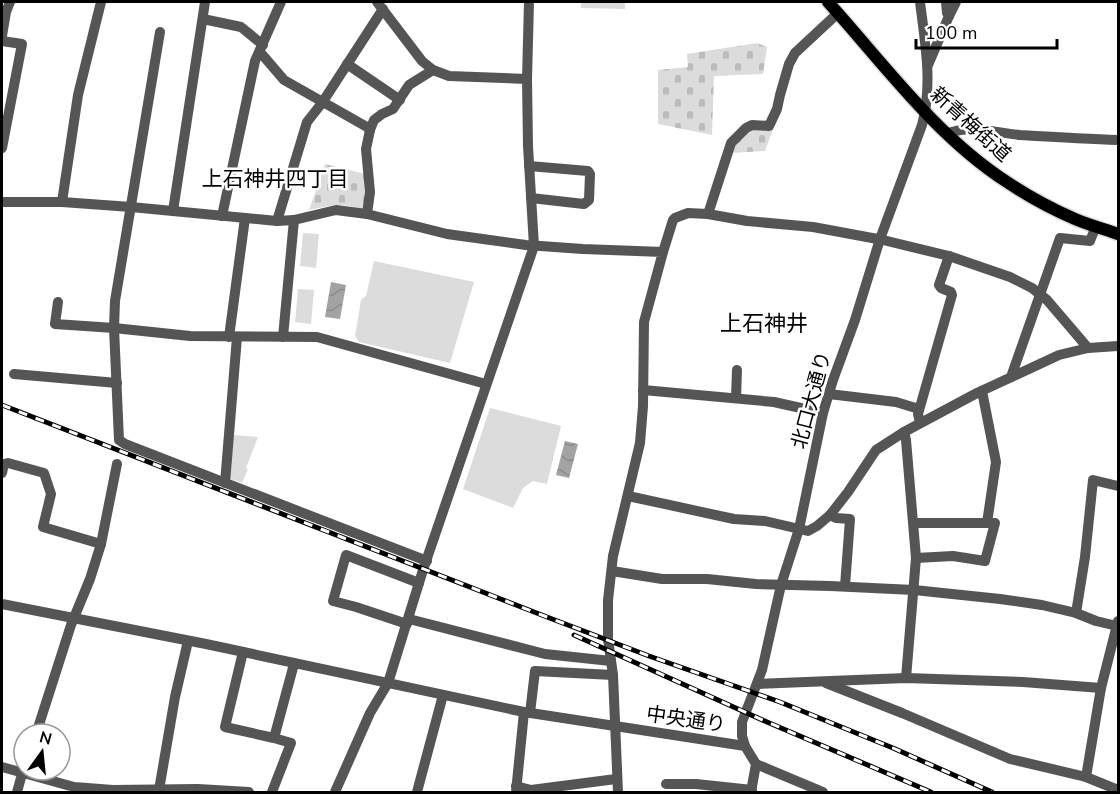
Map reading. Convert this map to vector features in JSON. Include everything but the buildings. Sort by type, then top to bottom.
[{"type":"main road","name":"新青梅街道","points":[[828,2],[926,112],[967,152],[1008,183],[1036,199],[1075,219],[1119,234]]},
{"type":"street","points":[[2,36],[10,2]]},
{"type":"street","points":[[62,202],[78,95],[101,2]]},
{"type":"street","points":[[172,212],[205,2]]},
{"type":"street","points":[[222,216],[255,61],[281,2]]},
{"type":"street","points":[[339,792],[370,713],[388,683],[419,583],[534,246],[528,146],[529,2]]},
{"type":"street","points":[[920,2],[928,65]]},
{"type":"street","points":[[946,2],[949,16]]},
{"type":"street","points":[[928,65],[956,2]]},
{"type":"street","points":[[277,221],[307,122],[347,64],[380,5],[422,61],[433,70],[449,76],[527,79]]},
{"type":"street","points":[[708,214],[731,143],[752,125],[769,126],[777,109],[789,64],[795,53],[838,13]]},
{"type":"street","points":[[203,19],[242,27],[262,48],[284,80],[370,130]]},
{"type":"street","points":[[160,32],[115,301],[114,328],[120,440],[427,561]]},
{"type":"street","points":[[2,40],[22,44],[2,148]]},
{"type":"street","points":[[347,64],[400,100]]},
{"type":"street","name":"北口大通り","points":[[750,703],[762,670],[781,585],[799,529],[829,394],[855,321],[880,239],[926,112],[928,65]]},
{"type":"street","points":[[367,214],[370,192],[366,149],[374,120],[393,109],[409,85],[433,70]]},
{"type":"street","points":[[947,134],[957,129],[1119,140]]},
{"type":"street","points":[[530,166],[588,171],[590,174],[589,200],[584,204],[531,198]]},
{"type":"street","points":[[2,202],[62,202],[277,221],[294,220],[336,210],[367,214],[447,234],[534,246],[663,252]]},
{"type":"street","points":[[618,792],[608,600],[614,556],[640,443],[644,322],[675,218],[688,213],[708,214],[747,221],[813,226],[949,256],[1010,277],[1032,288],[1047,300],[1088,348]]},
{"type":"street","points":[[225,483],[233,337],[245,218]]},
{"type":"street","points":[[283,337],[294,220]]},
{"type":"street","points":[[1011,377],[1059,238],[1090,242],[1096,226]]},
{"type":"street","points":[[920,422],[919,409],[952,294],[940,288],[939,285],[949,256]]},
{"type":"street","points":[[58,302],[55,324],[190,336],[317,337],[486,384]]},
{"type":"street","points":[[628,496],[734,519],[765,521],[808,531],[830,515],[876,450],[920,422],[1059,356],[1088,348],[1119,346]]},
{"type":"street","points":[[735,398],[737,370]]},
{"type":"street","points":[[14,374],[117,383]]},
{"type":"street","points":[[643,390],[774,402],[824,413]]},
{"type":"street","points":[[982,391],[996,462],[987,523]]},
{"type":"street","points":[[829,394],[896,402],[919,409]]},
{"type":"street","points":[[904,432],[916,558],[906,678]]},
{"type":"street","points":[[2,473],[4,464],[8,463],[44,473],[51,494],[43,526],[101,544]]},
{"type":"street","points":[[40,722],[101,544],[117,464]]},
{"type":"street","points":[[1076,613],[1085,557],[1093,480],[1119,486]]},
{"type":"street","points":[[830,515],[850,519],[845,586]]},
{"type":"street","points":[[914,523],[994,523],[985,561],[953,556],[916,558]]},
{"type":"street","points":[[419,583],[346,555],[333,602],[545,654],[611,660]]},
{"type":"street","points":[[612,571],[662,579],[707,579],[756,584],[914,590],[1042,605],[1076,613],[1096,621],[1118,623],[1116,641],[1101,688],[1086,777]]},
{"type":"street","name":"中央通り","points":[[2,603],[527,712],[745,746],[742,722],[750,703]]},
{"type":"street","points":[[153,791],[188,641]]},
{"type":"street","points":[[243,652],[225,727],[291,744],[272,792]]},
{"type":"street","points":[[273,738],[294,664]]},
{"type":"street","points":[[613,675],[535,671],[516,789],[531,790],[616,779]]},
{"type":"street","points":[[758,684],[906,678],[1023,682],[1101,688]]},
{"type":"street","points":[[822,682],[1010,759],[1086,777],[1119,790]]},
{"type":"street","points":[[417,792],[443,695]]},
{"type":"street","points":[[745,746],[756,764],[823,792]]},
{"type":"street","points":[[666,784],[696,784],[751,791],[756,764]]},
{"type":"street","points":[[59,782],[74,787],[113,790],[248,792]]},
{"type":"green space","points":[[581,2],[625,2],[625,9],[581,8]]},
{"type":"green space","points":[[757,43],[767,47],[763,74],[714,76],[712,135],[658,124],[658,70],[688,67],[687,54]]},
{"type":"green space","points":[[752,128],[773,129],[765,151],[731,153],[732,149]]},
{"type":"green space","points":[[325,164],[365,174],[364,209],[336,205],[309,210]]},
{"type":"green space","points":[[303,233],[319,234],[316,268],[300,266]]},
{"type":"green space","points":[[374,261],[474,282],[450,363],[359,342],[355,336],[361,300],[366,296]]},
{"type":"green space","points":[[298,289],[314,290],[311,324],[295,322]]},
{"type":"green space","points":[[490,408],[561,426],[547,484],[533,481],[523,488],[513,508],[463,489]]},
{"type":"green space","points":[[233,435],[258,437],[242,483],[229,476]]},
{"type":"water","points":[[331,282],[346,285],[340,319],[325,317]]},
{"type":"water","points":[[565,441],[578,444],[569,478],[556,475]]},
{"type":"railway","points":[[2,405],[649,656],[780,702],[893,748],[992,792]]},
{"type":"railway","points":[[574,635],[767,722],[931,792]]},
{"type":"district","name":"上石神井四丁目","points":[[275,179]]},
{"type":"district","name":"上石神井","points":[[764,323]]}]
